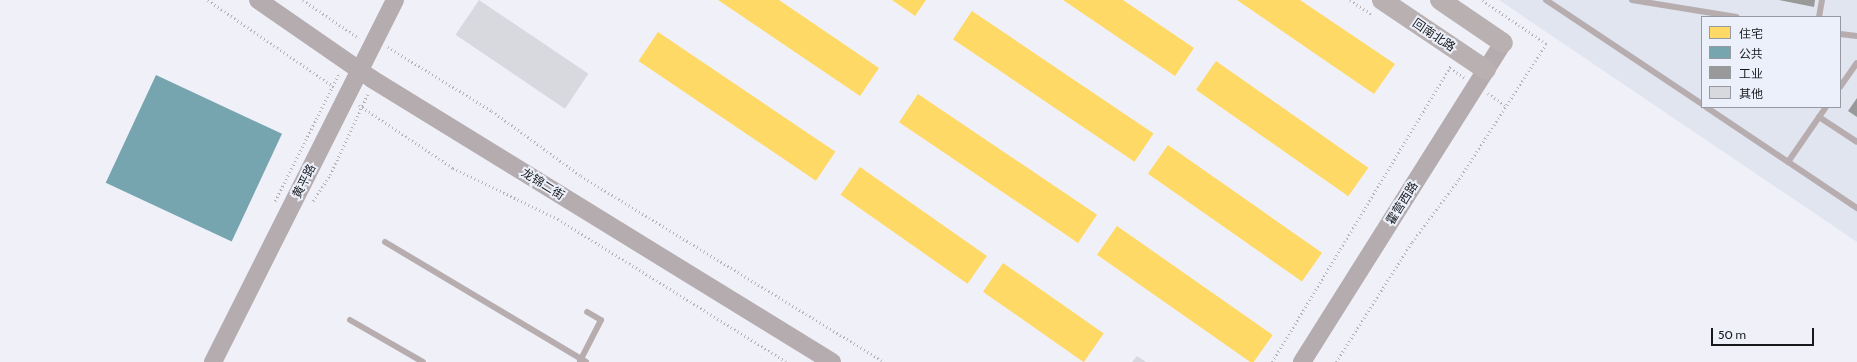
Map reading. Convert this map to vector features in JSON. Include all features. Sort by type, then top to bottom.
[{"type":"main road","name":"回南北路","points":[[1382,0],[1486,70]]},
{"type":"main road","points":[[1440,0],[1504,43]]},
{"type":"street","name":"龙锦二街","points":[[258,0],[359,70],[824,360]]},
{"type":"street","name":"黄平路","points":[[213,362],[395,0]]},
{"type":"street","name":"霍营西路","points":[[1302,362],[1504,43]]},
{"type":"lane","points":[[1546,0],[1701,103]]},
{"type":"lane","points":[[1632,0],[1731,16]]},
{"type":"lane","points":[[1819,16],[1822,0]]},
{"type":"lane","points":[[1841,34],[1857,36]]},
{"type":"lane","points":[[1841,87],[1857,63]]},
{"type":"lane","points":[[1707,108],[1857,208]]},
{"type":"lane","points":[[1788,162],[1825,108]]},
{"type":"lane","points":[[1819,117],[1857,142]]},
{"type":"lane","points":[[385,242],[582,361],[601,320],[586,312]]},
{"type":"lane","points":[[350,320],[423,362]]},
{"type":"path","points":[[208,0],[312,72]]},
{"type":"path","points":[[303,0],[344,29]]},
{"type":"path","points":[[1336,362],[1412,242],[1459,180],[1546,44],[1481,0]]},
{"type":"path","points":[[408,58],[492,111],[581,176],[884,362]]},
{"type":"path","points":[[1272,362],[1438,85]]},
{"type":"path","points":[[377,117],[453,168],[558,219],[787,362]]},
{"type":"shaded area","points":[[1499,0],[1857,0],[1857,242]]},
{"type":"building: 住宅","points":[[718,0],[779,0],[879,68],[860,96]]},
{"type":"building: 住宅","points":[[892,0],[926,0],[915,16]]},
{"type":"building: 住宅","points":[[1063,0],[1123,0],[1194,48],[1175,76]]},
{"type":"building: 住宅","points":[[1237,0],[1300,0],[1395,64],[1374,94]]},
{"type":"building: 住宅","points":[[972,11],[1154,133],[1135,162],[953,39]]},
{"type":"building: 住宅","points":[[658,32],[835,152],[816,181],[638,61]]},
{"type":"building: 住宅","points":[[1216,61],[1368,168],[1348,196],[1196,90]]},
{"type":"building: 住宅","points":[[918,94],[1097,215],[1078,243],[899,122]]},
{"type":"building: 住宅","points":[[1168,145],[1322,253],[1302,282],[1148,174]]},
{"type":"building: 住宅","points":[[860,167],[987,256],[967,284],[840,195]]},
{"type":"building: 住宅","points":[[1117,226],[1273,335],[1254,362],[1250,362],[1097,255]]},
{"type":"building: 住宅","points":[[1003,263],[1104,334],[1083,362],[983,292]]},
{"type":"building: 公共","points":[[156,75],[282,134],[232,242],[106,183]]},
{"type":"building: 工业","points":[[1779,0],[1815,0],[1814,7]]},
{"type":"building: 工业","points":[[1857,98],[1857,117],[1848,111]]},
{"type":"building: 其他","points":[[479,0],[588,74],[565,109],[456,35]]},
{"type":"building: 其他","points":[[1137,356],[1146,362],[1132,362]]}]
